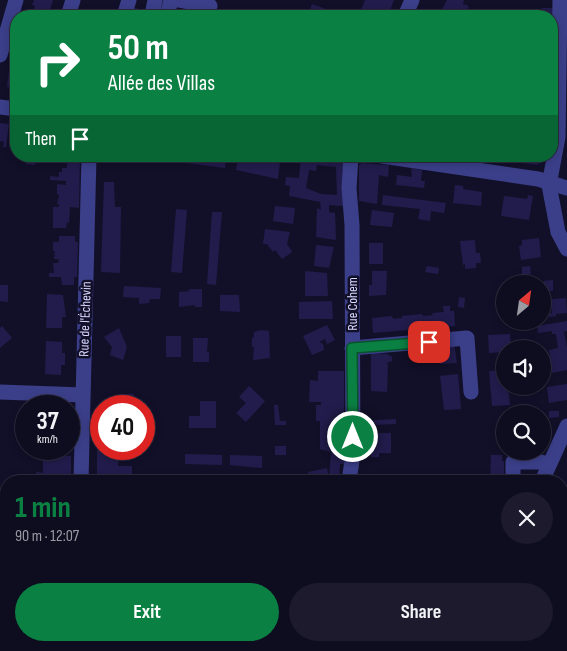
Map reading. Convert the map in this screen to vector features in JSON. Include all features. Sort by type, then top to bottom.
[{"type":"street","points":[[178,0],[210,6]]},
{"type":"street","points":[[558,142],[563,118],[560,0]]},
{"type":"street","points":[[0,55],[10,21]]},
{"type":"street","name":"Rue de l'Échevin","points":[[81,475],[89,162]]},
{"type":"street","name":"Rue Cohem","points":[[350,475],[353,457],[352,224],[349,188],[351,162]]},
{"type":"street","points":[[421,162],[549,182],[567,188]]},
{"type":"street","points":[[554,162],[549,182],[549,193],[557,227],[567,249]]},
{"type":"street","points":[[352,348],[467,338],[471,392]]},
{"type":"street","points":[[0,392],[82,395]]},
{"type":"street","points":[[544,475],[567,426]]},
{"type":"street","points":[[513,475],[513,462],[541,462],[549,464]]},
{"type":"building","points":[[34,0],[53,0],[50,10],[34,10],[35,6],[32,5]]},
{"type":"building","points":[[365,0],[394,0],[390,10],[361,10]]},
{"type":"building","points":[[447,0],[464,0],[463,4],[469,6],[467,10],[442,10]]},
{"type":"building","points":[[312,4],[326,9],[326,10],[310,10]]},
{"type":"building","points":[[130,6],[142,10],[129,10]]},
{"type":"building","points":[[542,8],[553,8],[553,10],[542,10]]},
{"type":"building","points":[[9,71],[10,71],[10,87],[7,87]]},
{"type":"building","points":[[0,123],[9,124],[6,147],[3,147],[4,142],[0,141]]},
{"type":"building","points":[[26,162],[35,162],[35,165],[26,164]]},
{"type":"building","points":[[80,162],[79,208],[70,207],[69,223],[67,222],[66,228],[53,228],[53,207],[59,207],[59,204],[57,204],[59,195],[57,194],[57,184],[66,185],[66,181],[50,180],[50,176],[59,177],[59,172],[62,172],[62,168],[67,168],[67,163],[62,163]]},
{"type":"building","points":[[186,162],[226,162],[225,168]]},
{"type":"building","points":[[237,162],[280,162],[278,179],[236,170]]},
{"type":"building","points":[[300,162],[344,163],[343,206],[329,205],[329,212],[335,213],[336,240],[316,237],[317,208],[321,210],[320,202],[289,196],[290,186],[285,185],[286,177],[299,178]],"holes":[[[317,165],[336,167],[337,195],[321,194],[306,188],[309,170],[316,171]]]},
{"type":"building","points":[[514,162],[542,162],[537,165]]},
{"type":"building","points":[[362,163],[389,165],[388,177],[379,175],[377,204],[359,201],[359,165]]},
{"type":"building","points":[[411,168],[422,170],[421,181],[425,181],[424,188],[396,185],[397,175],[412,177]]},
{"type":"building","points":[[104,182],[114,182],[115,207],[121,207],[120,273],[101,272]]},
{"type":"building","points":[[455,185],[463,186],[463,189],[482,192],[481,206],[453,203]]},
{"type":"building","points":[[383,195],[446,203],[444,213],[431,211],[430,221],[418,219],[420,209],[382,205]]},
{"type":"building","points":[[528,195],[533,196],[529,220],[501,216],[504,196],[527,199]]},
{"type":"building","points":[[275,206],[295,208],[293,224],[273,221]]},
{"type":"building","points":[[176,209],[187,210],[182,273],[171,272]]},
{"type":"building","points":[[372,210],[394,213],[392,227],[370,225]]},
{"type":"building","points":[[212,212],[222,212],[216,285],[207,284]]},
{"type":"building","points":[[265,229],[290,232],[287,244],[292,251],[291,253],[282,259],[275,250],[273,252],[267,244],[263,244]]},
{"type":"building","points":[[59,236],[75,236],[75,242],[78,242],[77,277],[74,277],[74,285],[62,285],[61,277],[49,277],[49,273],[54,273],[53,263],[58,263],[59,259],[54,259],[53,242],[59,242]]},
{"type":"building","points":[[539,238],[541,257],[521,260],[519,246],[522,245],[522,240]]},
{"type":"building","points":[[475,240],[476,253],[480,253],[481,263],[476,263],[476,268],[465,269],[460,241]]},
{"type":"building","points":[[369,243],[383,243],[383,264],[369,264]]},
{"type":"building","points":[[316,245],[334,247],[329,268],[314,266]]},
{"type":"building","points":[[427,266],[439,268],[438,274],[425,272]]},
{"type":"building","points":[[530,266],[531,274],[522,275],[522,267]]},
{"type":"building","points":[[305,271],[327,273],[328,296],[305,296]]},
{"type":"building","points":[[372,271],[387,271],[386,295],[369,296],[369,285],[372,285]]},
{"type":"building","points":[[551,280],[553,280],[553,291],[551,291]]},
{"type":"building","points":[[0,285],[8,285],[8,302],[0,301]]},
{"type":"building","points":[[124,286],[161,288],[160,299],[150,299],[149,303],[139,304],[139,298],[123,297]]},
{"type":"building","points":[[189,289],[202,289],[202,307],[195,307],[195,305],[179,307],[179,292],[189,291]]},
{"type":"building","points":[[47,294],[63,295],[66,317],[62,317],[62,328],[46,328]]},
{"type":"building","points":[[220,295],[239,295],[240,312],[220,311]]},
{"type":"building","points":[[459,297],[465,298],[464,308],[458,307]]},
{"type":"building","points":[[566,298],[567,313],[556,314],[556,316],[551,317],[551,299]]},
{"type":"building","points":[[332,301],[333,319],[299,319],[299,302]]},
{"type":"building","points":[[443,306],[450,306],[450,311],[454,311],[455,326],[373,333],[372,318],[392,316],[393,319],[422,314],[423,316],[433,315],[432,313],[444,312]]},
{"type":"building","points":[[567,321],[567,331],[564,332],[567,347],[567,370],[552,373],[551,350],[558,348],[556,334],[552,334],[552,331],[538,333],[538,330],[551,330],[551,324]]},
{"type":"building","points":[[327,325],[335,340],[327,344],[325,339],[319,342],[323,344],[324,350],[312,355],[303,336]]},
{"type":"building","points":[[2,326],[12,338],[0,348],[0,328]]},
{"type":"building","points":[[119,328],[127,347],[123,360],[110,355],[112,347],[104,337]]},
{"type":"building","points":[[261,330],[269,331],[270,358],[253,360],[254,347],[252,347],[252,338],[254,337],[254,332]]},
{"type":"building","points":[[510,334],[510,340],[496,340],[496,353],[489,353],[488,335]]},
{"type":"building","points":[[166,336],[181,336],[181,357],[166,357]]},
{"type":"building","points":[[193,338],[208,338],[207,352],[209,352],[209,362],[193,362]]},
{"type":"building","points":[[46,341],[62,342],[62,353],[65,353],[65,365],[61,365],[61,375],[45,374]]},
{"type":"building","points":[[454,344],[457,363],[440,364],[440,345]]},
{"type":"building","points":[[371,353],[387,354],[392,357],[392,361],[386,363],[388,364],[387,392],[371,391]]},
{"type":"building","points":[[318,371],[344,371],[344,464],[340,464],[339,475],[329,475],[331,452],[320,449],[320,421],[316,421],[316,405],[321,405],[321,402],[309,402],[310,380],[318,381]]},
{"type":"building","points":[[489,371],[496,371],[496,395],[509,395],[510,405],[492,406]]},
{"type":"building","points":[[458,374],[461,409],[444,410],[440,376]]},
{"type":"building","points":[[567,384],[567,400],[549,403],[548,395],[551,395],[551,386]]},
{"type":"building","points":[[249,386],[265,401],[246,422],[236,413],[246,403],[239,397]]},
{"type":"building","points":[[200,401],[216,401],[216,428],[189,428],[189,416],[200,416]]},
{"type":"building","points":[[274,405],[278,405],[280,421],[286,421],[286,425],[275,425]]},
{"type":"building","points":[[551,411],[559,411],[559,417],[551,418]]},
{"type":"building","points":[[396,419],[396,424],[374,425],[374,433],[391,433],[391,453],[379,453],[379,457],[371,457],[371,453],[365,453],[365,442],[359,442],[359,421]]},
{"type":"building","points":[[275,446],[286,446],[286,455],[275,455]]},
{"type":"building","points":[[185,454],[222,455],[222,465],[185,464]]},
{"type":"building","points":[[230,455],[262,456],[262,468],[230,465]]},
{"type":"building","points":[[491,455],[496,455],[496,460],[504,461],[504,475],[490,475]]},
{"type":"building","points":[[43,460],[71,460],[71,474],[36,475],[36,472],[43,473]]},
{"type":"building","points":[[97,460],[118,460],[118,466],[132,466],[132,474],[97,474]]},
{"type":"building","points":[[327,468],[328,475],[309,475],[308,472]]},
{"type":"route","points":[[353,437],[352,348],[429,342]]}]
